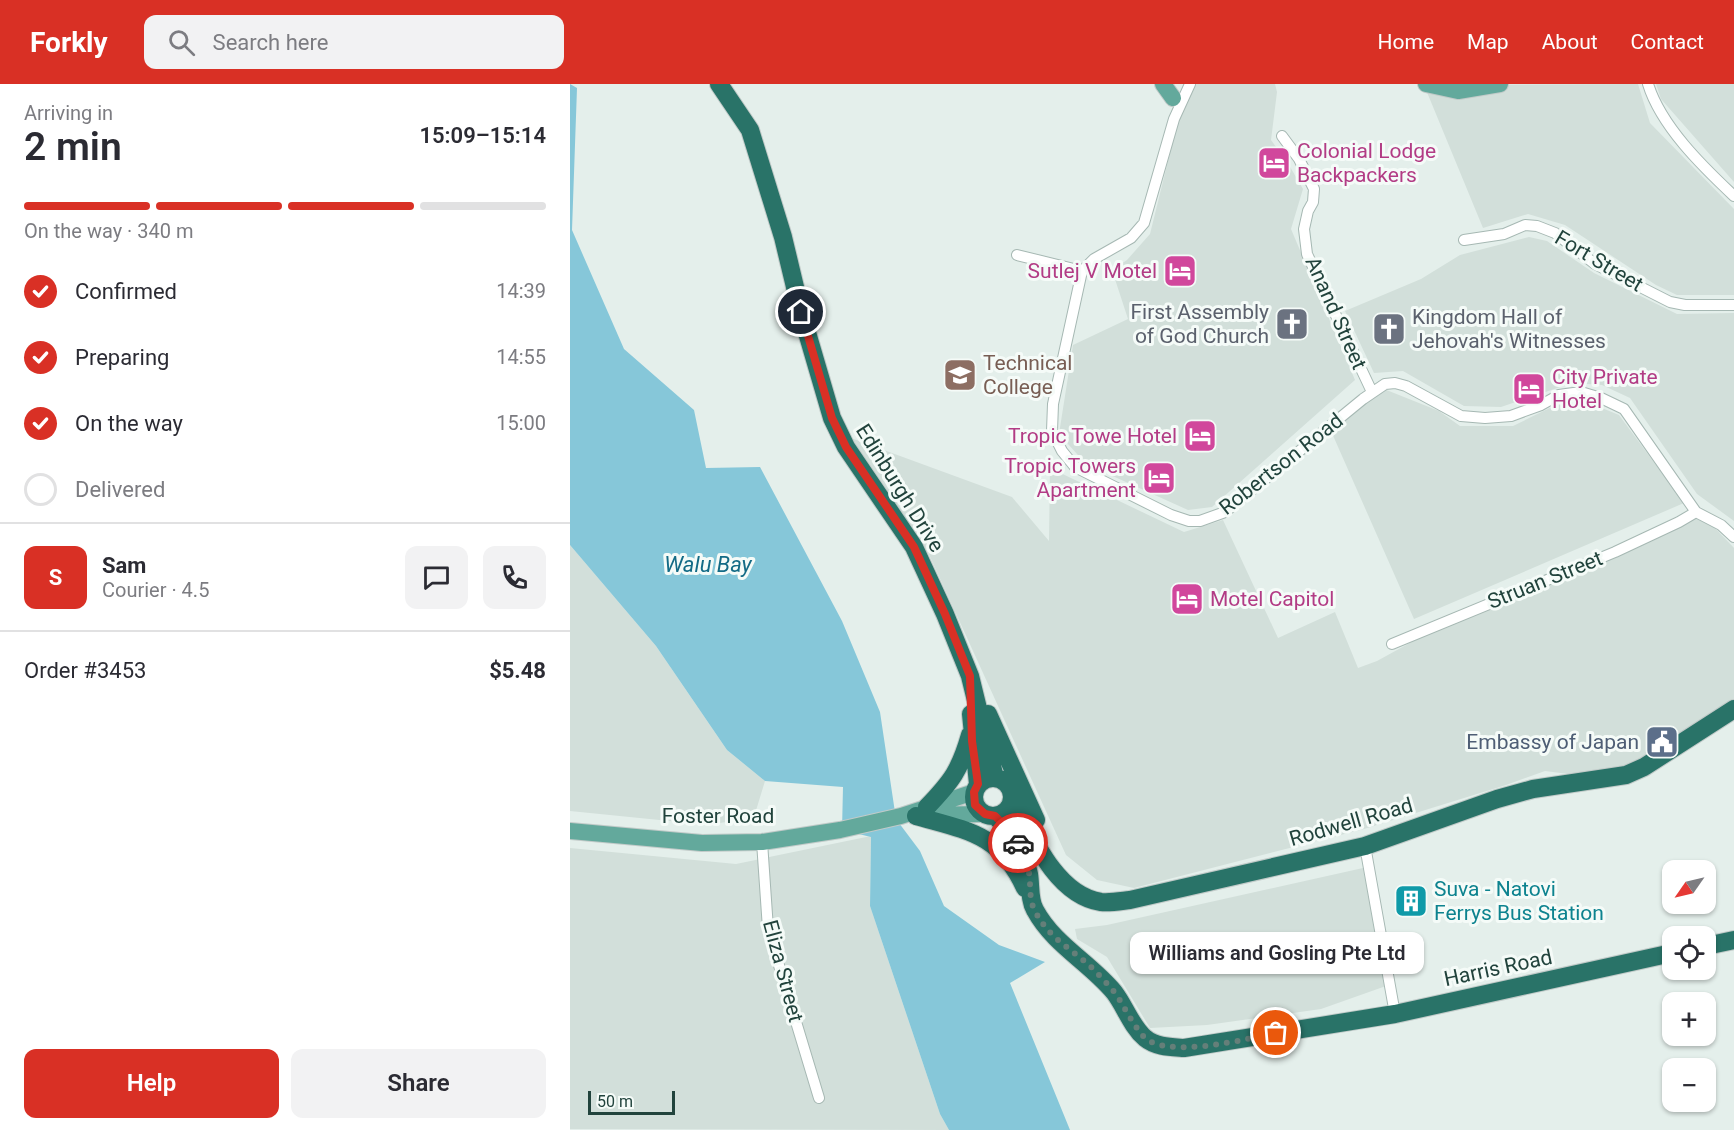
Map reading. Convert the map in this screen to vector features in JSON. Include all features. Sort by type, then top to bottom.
[{"type":"highway","name":"Edinburgh Drive","points":[[719,84],[750,129],[783,237],[801,312],[832,418],[846,447],[914,547],[945,614],[970,676],[995,778]]},
{"type":"highway","name":"Edinburgh Drive","points":[[970,676],[976,788]]},
{"type":"highway","points":[[970,676],[1051,852],[1061,880]]},
{"type":"highway","name":"Rodwell Road","points":[[1012,798],[1038,847],[1061,880],[1077,893],[1101,902],[1130,900],[1365,846],[1524,792],[1626,775],[1644,767],[1734,709]]},
{"type":"highway","points":[[915,813],[953,779],[966,752],[972,730]]},
{"type":"highway","points":[[995,778],[1007,785],[1012,798],[1007,810],[990,815],[975,805],[976,788],[986,779],[995,778]]},
{"type":"highway","points":[[915,813],[960,827],[997,847],[1012,862],[1033,906]]},
{"type":"highway","name":"Harris Road","points":[[990,815],[1016,840],[1024,856],[1029,872],[1033,906],[1044,926],[1058,942],[1095,971],[1116,994],[1145,1038],[1161,1046],[1195,1046],[1395,1014],[1662,955]]},
{"type":"highway","points":[[1716,944],[1734,940]]},
{"type":"main road","points":[[1163,84],[1174,91]]},
{"type":"main road","points":[[1426,84],[1458,91],[1500,84]]},
{"type":"main road","name":"Foster Road","points":[[570,831],[702,843],[762,842],[840,830],[915,813],[976,788]]},
{"type":"main road","name":"Foster Road","points":[[915,813],[990,815]]},
{"type":"street","points":[[1017,255],[1082,271],[1094,259],[1131,238],[1144,223],[1174,119],[1190,84]]},
{"type":"street","points":[[1648,84],[1657,107],[1667,123],[1698,160],[1734,196]]},
{"type":"street","points":[[1174,91],[1174,119]]},
{"type":"street","name":"Anand Street","points":[[1282,136],[1299,159],[1314,189],[1313,202],[1308,211],[1304,229],[1307,254],[1371,392]]},
{"type":"street","name":"Fort Street","points":[[1464,240],[1504,234],[1525,225],[1537,226],[1555,233],[1595,264],[1670,302],[1685,305],[1734,305]]},
{"type":"street","name":"Robertson Road","points":[[1082,271],[1053,404],[1052,431],[1062,451],[1074,467],[1172,515],[1189,521],[1200,521],[1226,512],[1371,392],[1385,384],[1395,383],[1406,386],[1461,416],[1485,418],[1511,417],[1559,395],[1581,392],[1601,398],[1624,409],[1696,512],[1721,525],[1734,537]]},
{"type":"street","name":"Struan Street","points":[[1392,644],[1614,552],[1696,512]]},
{"type":"street","name":"Eliza Street","points":[[762,842],[768,929],[819,1098]]},
{"type":"street","points":[[1365,846],[1395,1014]]},
{"type":"shaded area","points":[[1187,84],[1275,84],[1277,92],[1271,140],[1303,189],[1291,229],[1355,380],[1212,507],[1188,510],[1086,464],[1059,434],[1073,345],[1128,319],[1112,270],[1127,260],[1150,234]]},
{"type":"shaded area","points":[[1638,84],[1650,123],[1734,209],[1734,295],[1677,295],[1656,285],[1565,225],[1528,214],[1483,228],[1424,85]]},
{"type":"shaded area","points":[[1656,84],[1734,84],[1734,182],[1661,99]]},
{"type":"shaded area","points":[[1529,237],[1547,241],[1594,273],[1677,314],[1734,313],[1734,521],[1697,494],[1630,398],[1602,385],[1572,383],[1501,407],[1464,406],[1403,371],[1374,373],[1345,311],[1421,279],[1460,255]]},
{"type":"shaded area","points":[[1384,389],[1439,411],[1460,426],[1513,426],[1562,402],[1580,399],[1619,415],[1684,503],[1414,619],[1331,431]]},
{"type":"shaded area","points":[[851,438],[1012,497],[1049,541],[1050,468],[1184,532],[1223,520],[1278,638],[1335,612],[1358,668],[1377,661],[1448,622],[1691,513],[1714,527],[1734,548],[1734,701],[1626,768],[1584,776],[1545,771],[1364,829],[1134,888],[1097,880],[1066,855],[927,550]]},
{"type":"shaded area","points":[[570,545],[656,646],[727,750],[765,781],[754,817],[709,825],[570,811]]},
{"type":"shaded area","points":[[871,836],[870,906],[940,1114],[949,1130],[570,1129],[570,848],[736,864]]},
{"type":"shaded area","points":[[1363,868],[1386,986],[1321,1009],[1207,1025],[1150,1028],[1107,957],[1077,939],[1075,929],[1107,925]]},
{"type":"water","name":"Walu Bay","points":[[570,84],[577,88],[572,230],[624,349],[694,410],[706,468],[760,467],[842,621],[880,712],[896,819],[920,851],[944,906],[999,945],[1045,962],[1010,983],[1070,1130],[949,1130],[940,1114],[870,906],[871,837],[842,830],[843,787],[765,781],[727,750],[656,646],[570,545]]},
{"type":"way so far","points":[[1018,843],[1029,872],[1033,906],[1044,926],[1058,942],[1095,971],[1116,994],[1145,1038],[1161,1046],[1184,1048],[1276,1033]]},
{"type":"place","name":"Colonial Lodge Backpackers","points":[[1274,163]]},
{"type":"place","name":"Sutlej V Motel","points":[[1180,271]]},
{"type":"place","name":"First Assembly of God Church","points":[[1292,324]]},
{"type":"place","name":"Kingdom Hall of Jehovah's Witnesses","points":[[1389,329]]},
{"type":"place","name":"Technical College","points":[[960,375]]},
{"type":"place","name":"City Private Hotel","points":[[1529,389]]},
{"type":"place","name":"Tropic Towe Hotel","points":[[1200,436]]},
{"type":"place","name":"Tropic Towers Apartment","points":[[1159,478]]},
{"type":"place","name":"Motel Capitol","points":[[1187,599]]},
{"type":"place","name":"Embassy of Japan","points":[[1662,742]]},
{"type":"place","name":"Suva - Natovi Ferrys Bus Station","points":[[1411,901]]},
{"type":"place","name":"Williams and Gosling Pte Ltd","points":[[1276,1033]]},
{"type":"route","points":[[801,312],[832,418],[846,447],[914,547],[970,676],[972,741],[978,784],[974,792],[975,805],[985,814],[995,816],[1018,843]]}]
